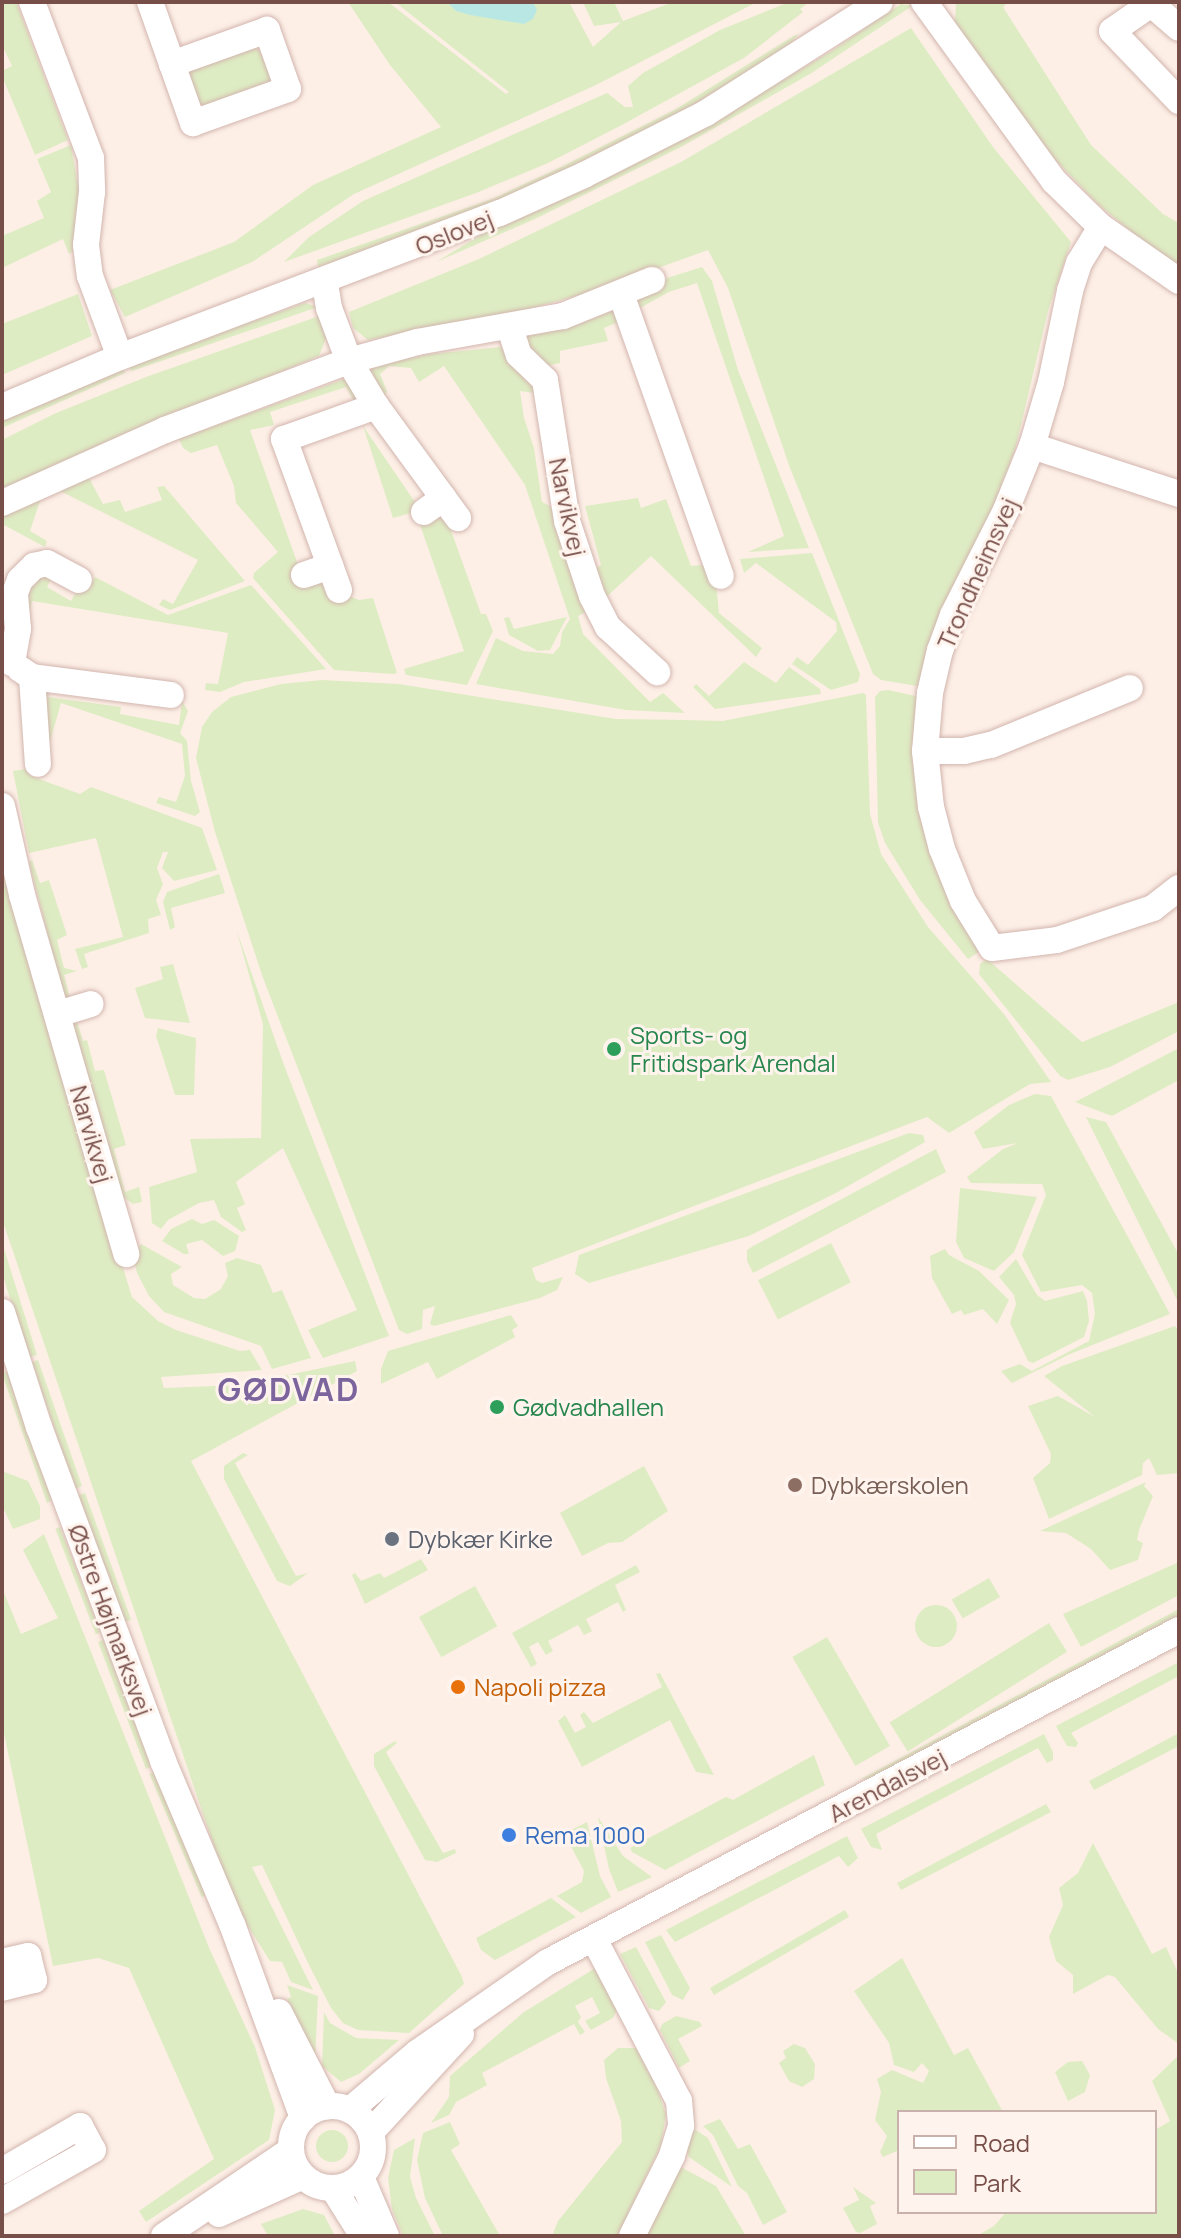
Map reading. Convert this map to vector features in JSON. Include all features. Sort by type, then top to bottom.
[{"type":"street","points":[[32,2],[91,158],[92,192],[86,245],[90,276],[120,357]]},
{"type":"street","points":[[150,2],[172,64]]},
{"type":"street","name":"Oslovej","points":[[2,407],[120,357],[325,283],[500,213],[706,113],[880,2]]},
{"type":"street","points":[[924,2],[1018,136],[1054,181],[1101,227],[1179,281]]},
{"type":"street","points":[[1179,28],[1151,4],[1112,31],[1179,101]]},
{"type":"street","name":"Trondheimsvej","points":[[1101,227],[1079,263],[1070,291],[1051,382],[1032,446],[1006,510],[953,615],[940,650],[930,693],[925,751],[931,807],[942,849],[963,901],[992,948],[1057,940],[1153,908],[1179,888]]},
{"type":"street","points":[[2,503],[165,430],[349,361],[417,342],[510,328],[563,316],[652,280]]},
{"type":"street","points":[[325,283],[329,308],[349,361],[442,510]]},
{"type":"street","points":[[621,294],[709,563]]},
{"type":"street","name":"Narvikvej","points":[[510,328],[519,355],[545,380],[567,521],[592,596],[608,627],[657,672]]},
{"type":"street","points":[[304,575],[335,578],[284,439],[376,406]]},
{"type":"street","points":[[1032,446],[1179,494]]},
{"type":"street","points":[[38,764],[15,668],[18,629],[15,593],[20,580],[34,566],[47,563],[79,580]]},
{"type":"street","points":[[15,668],[171,695]]},
{"type":"street","points":[[925,751],[964,751],[991,745],[1130,688]]},
{"type":"street","name":"Narvikvej","points":[[2,806],[22,895],[126,1254]]},
{"type":"street","points":[[58,1014],[91,1004]]},
{"type":"street","name":"Østre Højmarksvej","points":[[2,1312],[39,1427],[163,1761],[232,1924],[303,2118]]},
{"type":"street","name":"Arendalsvej","points":[[339,2108],[493,1997],[548,1962],[1179,1630]]},
{"type":"street","name":"Østre Højmarksvej","points":[[232,1924],[339,2108]]},
{"type":"street","points":[[594,1939],[679,2101],[681,2126],[672,2156],[632,2236]]},
{"type":"street","points":[[2,1962],[28,1956],[34,1980],[2,1988]]},
{"type":"street","name":"Arendalsvej","points":[[371,2132],[493,1997]]},
{"type":"street","points":[[339,2108],[371,2132],[374,2149],[370,2165],[361,2177],[333,2188],[315,2185],[303,2176],[291,2150],[296,2128],[303,2118],[339,2108]]},
{"type":"street","points":[[165,2235],[291,2150]]},
{"type":"street","points":[[165,2235],[303,2176]]},
{"type":"street","points":[[361,2177],[386,2236]]},
{"type":"street","points":[[333,2188],[363,2236]]},
{"type":"green space","points":[[2,2],[16,2],[68,140],[35,155],[2,76],[2,71],[12,66],[2,45]]},
{"type":"green space","points":[[348,2],[388,2],[506,94],[509,92],[395,2],[569,2],[593,47],[621,22],[594,26],[583,2],[614,2],[623,21],[673,2],[757,2],[596,85],[354,194],[252,262],[125,317],[110,290],[234,242],[313,185],[441,127],[390,65]]},
{"type":"green space","points":[[789,2],[809,2],[800,9],[803,12],[744,58],[620,126],[548,163],[476,193],[284,262],[309,237],[363,201],[607,93],[625,107],[633,107],[628,86],[643,73],[720,30]]},
{"type":"green space","points":[[956,2],[1008,2],[1003,7],[1091,145],[1163,214],[1179,223],[1179,266],[1162,257],[1099,205],[1042,146],[955,24]]},
{"type":"green space","points":[[901,4],[912,6],[810,74],[681,147],[535,219],[436,262],[484,233],[726,114],[830,52]]},
{"type":"green space","points":[[911,28],[993,147],[1071,242],[1048,311],[1015,450],[923,687],[881,680],[873,674],[790,468],[728,288],[708,250],[597,290],[507,315],[368,340],[353,328],[349,312],[479,259],[681,162]]},
{"type":"green space","points":[[798,35],[786,49],[735,84],[497,205],[318,267],[317,260],[492,199],[561,167],[676,109]]},
{"type":"green space","points":[[248,45],[263,52],[272,77],[266,90],[205,107],[197,102],[188,76],[190,71]]},
{"type":"green space","points":[[71,145],[79,192],[74,250],[69,254],[63,239],[2,268],[2,236],[44,218],[37,201],[51,192],[37,159]]},
{"type":"green space","points":[[702,267],[712,281],[738,370],[809,548],[748,552],[784,536],[697,283],[669,292],[640,308],[635,298],[667,278]]},
{"type":"green space","points":[[78,294],[92,336],[2,375],[2,324]]},
{"type":"green space","points":[[305,303],[318,307],[132,371],[127,366]]},
{"type":"green space","points":[[615,310],[623,320],[604,328],[608,341],[560,351],[560,363],[546,366],[518,338],[568,328]]},
{"type":"green space","points":[[319,316],[326,338],[319,356],[66,460],[2,492],[2,440],[56,413],[146,377]]},
{"type":"green space","points":[[501,347],[515,367],[531,374],[535,393],[520,391],[524,418],[534,448],[542,502],[550,506],[556,517],[588,611],[578,616],[583,634],[650,702],[663,693],[685,713],[626,710],[476,684],[496,638],[523,651],[553,654],[560,646],[562,632],[570,619],[525,485],[444,366],[419,382],[411,368],[389,366],[380,374],[387,391],[383,399],[363,367],[431,354]]},
{"type":"green space","points":[[123,367],[125,373],[2,428],[2,418]]},
{"type":"green space","points":[[350,377],[363,395],[355,403],[346,387],[270,412],[274,425],[250,430],[302,576],[359,600],[373,598],[397,673],[394,674],[334,670],[253,578],[254,573],[278,552],[236,503],[234,486],[217,445],[191,453],[183,448],[179,439]]},
{"type":"green space","points":[[363,426],[419,508],[414,512],[393,518]]},
{"type":"green space","points":[[88,476],[103,504],[120,500],[125,512],[162,500],[157,487],[164,486],[245,581],[170,610],[159,605],[163,599],[173,604],[198,560],[58,490]]},
{"type":"green space","points":[[41,498],[30,531],[47,541],[45,547],[2,524],[2,517]]},
{"type":"green space","points":[[638,498],[641,508],[666,499],[691,566],[702,565],[715,573],[719,613],[762,648],[756,657],[651,556],[603,600],[589,573],[601,565],[585,506]]},
{"type":"green space","points":[[435,516],[448,522],[481,614],[486,614],[493,631],[467,685],[406,675],[404,669],[464,651],[418,519]]},
{"type":"green space","points":[[812,553],[860,674],[858,682],[831,690],[792,664],[797,657],[808,665],[837,631],[836,622],[756,563],[744,573],[740,559]]},
{"type":"green space","points":[[53,576],[47,587],[71,601],[79,586],[91,584],[95,577],[168,615],[251,585],[326,669],[244,682],[220,692],[205,690],[206,683],[218,684],[228,633],[32,601],[27,622],[28,580]]},
{"type":"green space","points":[[509,617],[514,629],[567,617],[550,650],[538,651],[509,635],[504,618]]},
{"type":"green space","points":[[744,662],[776,683],[789,667],[820,689],[821,694],[715,709],[693,687],[696,684],[709,696]]},
{"type":"green space","points":[[322,680],[399,684],[616,719],[723,721],[863,693],[866,695],[870,814],[881,854],[928,927],[1004,1014],[1051,1082],[1030,1084],[949,1133],[927,1117],[532,1268],[536,1280],[542,1283],[563,1277],[557,1290],[540,1298],[434,1326],[430,1324],[435,1306],[423,1310],[422,1329],[407,1334],[399,1330],[263,978],[215,832],[196,758],[202,727],[212,712],[231,697],[281,684]]},
{"type":"green space","points":[[49,689],[48,697],[121,707],[120,714],[179,725],[182,701],[188,711],[180,733],[187,741],[191,781],[200,812],[195,816],[156,803],[159,797],[176,802],[185,776],[182,744],[61,703],[46,756],[40,692]]},
{"type":"green space","points":[[880,691],[920,697],[918,737],[982,950],[968,959],[920,900],[885,843],[878,823],[875,697]]},
{"type":"green space","points":[[26,769],[31,776],[80,794],[91,787],[202,828],[217,870],[174,881],[162,868],[168,852],[163,852],[157,868],[163,884],[156,900],[161,915],[148,919],[149,933],[84,954],[88,967],[82,969],[75,949],[123,937],[96,838],[29,853],[13,771]]},
{"type":"green space","points":[[2,859],[6,885],[132,1297],[158,1321],[176,1330],[240,1351],[250,1350],[262,1370],[161,1377],[164,1388],[241,1385],[355,1361],[357,1371],[191,1461],[462,1977],[464,1984],[409,2033],[358,2030],[343,2023],[331,2008],[262,1865],[252,1867],[313,1990],[291,1982],[282,1962],[270,1961],[242,1917],[224,1876],[2,1219]]},
{"type":"green space","points":[[32,860],[40,883],[49,880],[67,935],[57,940],[64,968],[77,971],[64,975],[71,1002],[65,1001],[29,862]]},
{"type":"green space","points":[[219,874],[225,893],[171,908],[175,927],[170,930],[163,902],[167,892]]},
{"type":"green space","points":[[236,929],[284,1065],[389,1336],[323,1358],[308,1330],[357,1310],[283,1148],[236,1182],[245,1204],[237,1208],[246,1230],[242,1232],[221,1217],[214,1200],[199,1203],[168,1220],[161,1229],[152,1223],[149,1187],[197,1172],[190,1139],[261,1138],[263,1024]]},
{"type":"green space","points":[[987,959],[1082,1042],[1179,1002],[1179,1031],[1110,1067],[1068,1080],[1060,1076],[979,974],[980,964]]},
{"type":"green space","points":[[173,964],[190,1023],[145,1018],[135,988],[163,979],[160,967]]},
{"type":"green space","points":[[75,1015],[83,1041],[87,1040],[95,1071],[104,1070],[126,1145],[114,1149],[125,1192],[139,1187],[142,1202],[133,1204],[122,1196],[69,1017]]},
{"type":"green space","points":[[158,1028],[196,1038],[194,1095],[175,1095],[156,1036]]},
{"type":"green space","points":[[1179,1048],[1179,1080],[1112,1116],[1075,1102]]},
{"type":"green space","points":[[1035,1094],[1051,1096],[1170,1314],[1070,1354],[1012,1383],[1001,1371],[1020,1364],[1032,1371],[1089,1341],[1095,1314],[1092,1293],[1082,1285],[1041,1292],[1022,1255],[1046,1195],[1042,1184],[971,1183],[967,1177],[1003,1149],[1018,1143],[983,1149],[974,1132],[1009,1105]]},
{"type":"green space","points":[[1086,1117],[1106,1122],[1179,1255],[1179,1304]]},
{"type":"green space","points":[[909,1133],[923,1135],[925,1142],[836,1193],[749,1236],[589,1283],[575,1274],[579,1255]]},
{"type":"green space","points":[[936,1149],[946,1172],[753,1273],[747,1261],[747,1250]]},
{"type":"green space","points":[[960,1188],[1037,1197],[1014,1252],[994,1271],[964,1258],[956,1242]]},
{"type":"green space","points":[[192,1219],[202,1224],[214,1220],[239,1236],[235,1251],[223,1256],[202,1240],[186,1244],[189,1254],[184,1254],[162,1241],[171,1229]]},
{"type":"green space","points":[[2,1242],[37,1355],[29,1357],[7,1289],[2,1271]]},
{"type":"green space","points":[[831,1243],[851,1282],[778,1319],[758,1280]]},
{"type":"green space","points":[[141,1244],[182,1267],[171,1274],[173,1285],[194,1298],[205,1299],[221,1289],[228,1276],[225,1263],[237,1258],[261,1265],[273,1293],[282,1290],[311,1358],[272,1369],[261,1346],[164,1312],[149,1296],[137,1273],[133,1257]]},
{"type":"green space","points":[[945,1249],[949,1255],[979,1271],[1009,1300],[997,1324],[983,1309],[964,1315],[961,1310],[952,1314],[932,1278],[930,1256]]},
{"type":"green space","points":[[1016,1259],[1037,1295],[1045,1301],[1083,1291],[1087,1301],[1089,1321],[1084,1337],[1033,1363],[1028,1361],[1010,1323],[1016,1304],[1014,1295],[999,1277]]},
{"type":"green space","points":[[511,1315],[518,1326],[512,1330],[515,1337],[437,1379],[428,1362],[381,1384],[381,1369],[388,1351]]},
{"type":"green space","points":[[1175,1326],[1179,1332],[1179,1473],[1157,1475],[1149,1458],[1143,1463],[1142,1475],[1049,1519],[1033,1478],[1050,1463],[1051,1454],[1028,1406],[1058,1396],[1095,1417],[1044,1376],[1062,1366]]},
{"type":"green space","points":[[38,1360],[82,1486],[75,1489],[32,1362]]},
{"type":"green space","points":[[8,1371],[52,1500],[47,1503],[2,1374]]},
{"type":"green space","points":[[243,1453],[248,1455],[235,1463],[296,1576],[308,1573],[290,1586],[277,1581],[224,1479],[224,1466]]},
{"type":"green space","points":[[644,1466],[668,1511],[622,1542],[608,1543],[582,1556],[560,1513]]},
{"type":"green space","points":[[2,1471],[28,1481],[40,1506],[40,1519],[13,1529],[2,1505]]},
{"type":"green space","points":[[1146,1482],[1144,1486],[1153,1496],[1139,1530],[1137,1540],[1143,1543],[1138,1560],[1110,1570],[1091,1549],[1066,1533],[1040,1531]]},
{"type":"green space","points":[[85,1493],[131,1620],[124,1623],[77,1496]]},
{"type":"green space","points":[[60,1527],[100,1632],[96,1634],[55,1529]]},
{"type":"green space","points":[[44,1534],[210,1950],[255,2047],[275,2110],[269,2140],[146,2222],[139,2211],[214,2159],[129,1968],[98,1958],[53,1966],[2,1724],[2,1588],[21,1634],[58,1618],[23,1550]]},
{"type":"green space","points":[[421,1559],[428,1570],[365,1604],[352,1575],[355,1573],[361,1581],[380,1573],[384,1578]]},
{"type":"green space","points":[[1179,1562],[1179,1595],[1081,1647],[1063,1614]]},
{"type":"green space","points":[[636,1565],[640,1572],[615,1585],[626,1610],[623,1612],[618,1602],[586,1619],[592,1631],[584,1635],[578,1625],[548,1641],[553,1651],[546,1655],[538,1642],[529,1647],[537,1664],[531,1667],[512,1633]]},
{"type":"green space","points":[[989,1578],[1000,1597],[963,1619],[952,1600]]},
{"type":"green space","points":[[475,1586],[497,1626],[441,1657],[419,1617]]},
{"type":"green space","points":[[936,1605],[951,1611],[957,1626],[951,1641],[936,1647],[921,1641],[915,1626],[921,1611]]},
{"type":"green space","points":[[1179,1609],[1179,1618],[872,1778],[861,1779]]},
{"type":"green space","points":[[1049,1623],[1067,1652],[908,1751],[890,1723]]},
{"type":"green space","points":[[827,1637],[890,1746],[855,1766],[792,1657]]},
{"type":"green space","points":[[103,1640],[152,1766],[146,1769],[98,1642]]},
{"type":"green space","points":[[1179,1662],[1179,1676],[1071,1733],[1078,1743],[1076,1747],[1067,1746],[1056,1726]]},
{"type":"green space","points":[[660,1673],[714,1775],[696,1772],[670,1720],[582,1767],[558,1721],[565,1715],[575,1733],[586,1727],[580,1715],[584,1712],[593,1723],[662,1687],[656,1674]]},
{"type":"green space","points":[[1179,1733],[1179,1746],[1094,1790],[1089,1781]]},
{"type":"green space","points":[[1044,1734],[1053,1752],[1053,1760],[1047,1763],[1038,1748],[876,1834],[882,1850],[871,1847],[861,1829]]},
{"type":"green space","points":[[395,1741],[397,1743],[386,1752],[443,1853],[455,1849],[456,1853],[437,1862],[425,1860],[374,1766],[374,1754]]},
{"type":"green space","points":[[814,1755],[825,1785],[665,1870],[632,1852],[630,1848],[726,1797],[733,1800]]},
{"type":"green space","points":[[154,1772],[206,1895],[202,1897],[149,1774]]},
{"type":"green space","points":[[1046,1804],[1051,1812],[901,1890],[897,1883]]},
{"type":"green space","points":[[598,1817],[623,1856],[652,1877],[618,1892],[609,1869]]},
{"type":"green space","points":[[587,1822],[600,1876],[611,1897],[581,1913],[557,1896],[582,1882],[584,1871],[566,1837],[567,1832]]},
{"type":"green space","points":[[847,1836],[858,1858],[848,1867],[839,1856],[675,1942],[666,1930]]},
{"type":"green space","points":[[1093,1843],[1152,1954],[1166,1947],[1179,1975],[1179,2044],[1158,2029],[1115,1977],[1108,1975],[1073,1994],[1073,1975],[1056,1961],[1049,1937],[1063,1905],[1059,1888],[1078,1873]]},
{"type":"green space","points":[[551,1898],[576,1917],[495,1960],[481,1950],[476,1938]]},
{"type":"green space","points":[[845,1910],[849,1917],[714,1995],[710,1988]]},
{"type":"green space","points":[[661,1935],[690,1988],[683,2000],[672,1995],[645,1942]]},
{"type":"green space","points":[[636,1947],[666,2002],[659,2011],[649,2008],[620,1954]]},
{"type":"green space","points":[[902,1958],[954,2055],[968,2048],[1002,2110],[897,2110],[897,2151],[883,2157],[880,2152],[887,2136],[875,2120],[881,2092],[877,2079],[892,2070],[923,2083],[929,2071],[922,2063],[914,2072],[894,2065],[889,2043],[854,1991]]},
{"type":"green space","points":[[597,1967],[618,2007],[613,2018],[591,2030],[585,2021],[600,2013],[592,1997],[575,2006],[581,2017],[578,2022],[585,2032],[580,2035],[574,2024],[482,2073],[487,2085],[456,2102],[449,2115],[431,2123],[449,2097],[450,2076],[524,2012]]},
{"type":"green space","points":[[287,1985],[318,1996],[315,2062],[302,2046],[287,1999],[291,1997]]},
{"type":"green space","points":[[324,2012],[330,2023],[356,2038],[399,2040],[359,2074],[341,2082],[322,2066]]},
{"type":"green space","points":[[676,2016],[700,2022],[702,2026],[678,2039],[690,2061],[679,2068],[660,2030],[662,2024]]},
{"type":"green space","points":[[794,2044],[805,2048],[815,2064],[814,2079],[802,2087],[789,2081],[779,2063],[786,2058],[783,2051]]},
{"type":"green space","points":[[618,2048],[636,2048],[658,2090],[666,2115],[661,2145],[618,2236],[552,2236],[558,2221],[622,2142],[621,2121],[606,2078],[604,2060]]},
{"type":"green space","points":[[1179,2055],[1179,2236],[977,2236],[994,2226],[1004,2214],[1157,2214],[1157,2129],[1170,2121],[1152,2081]]},
{"type":"green space","points":[[1082,2061],[1090,2075],[1085,2092],[1068,2101],[1055,2072],[1068,2062]]},
{"type":"green space","points":[[720,2119],[738,2149],[750,2144],[787,2212],[763,2225],[747,2193],[738,2186],[713,2135],[703,2126]]},
{"type":"green space","points":[[450,2122],[460,2144],[451,2150],[500,2236],[443,2236],[425,2198],[417,2160],[423,2133]]},
{"type":"green space","points":[[691,2127],[708,2138],[732,2187],[689,2157],[686,2148]]},
{"type":"green space","points":[[332,2130],[343,2135],[348,2146],[343,2157],[332,2162],[321,2157],[316,2146],[321,2135]]},
{"type":"green space","points":[[415,2138],[410,2177],[416,2198],[435,2236],[403,2236],[392,2209],[388,2178],[394,2150]]},
{"type":"green space","points":[[679,2166],[716,2186],[746,2236],[641,2236]]},
{"type":"green space","points":[[853,2187],[876,2203],[870,2206],[877,2224],[860,2233],[856,2232],[843,2208],[859,2200]]},
{"type":"green space","points":[[303,2209],[324,2215],[335,2236],[268,2236],[261,2224]]},
{"type":"water","points":[[447,2],[533,2],[537,10],[533,19],[524,24],[456,11]]},
{"type":"place","name":"Sports- og Fritidspark Arendal","points":[[614,1049]]},
{"type":"place","name":"Gødvadhallen","points":[[497,1407]]},
{"type":"place","name":"Dybkærskolen","points":[[795,1485]]},
{"type":"place","name":"Dybkær Kirke","points":[[392,1539]]},
{"type":"place","name":"Napoli pizza","points":[[458,1687]]},
{"type":"place","name":"Rema 1000","points":[[509,1835]]},
{"type":"district","name":"GØDVAD","points":[[289,1389]]}]
